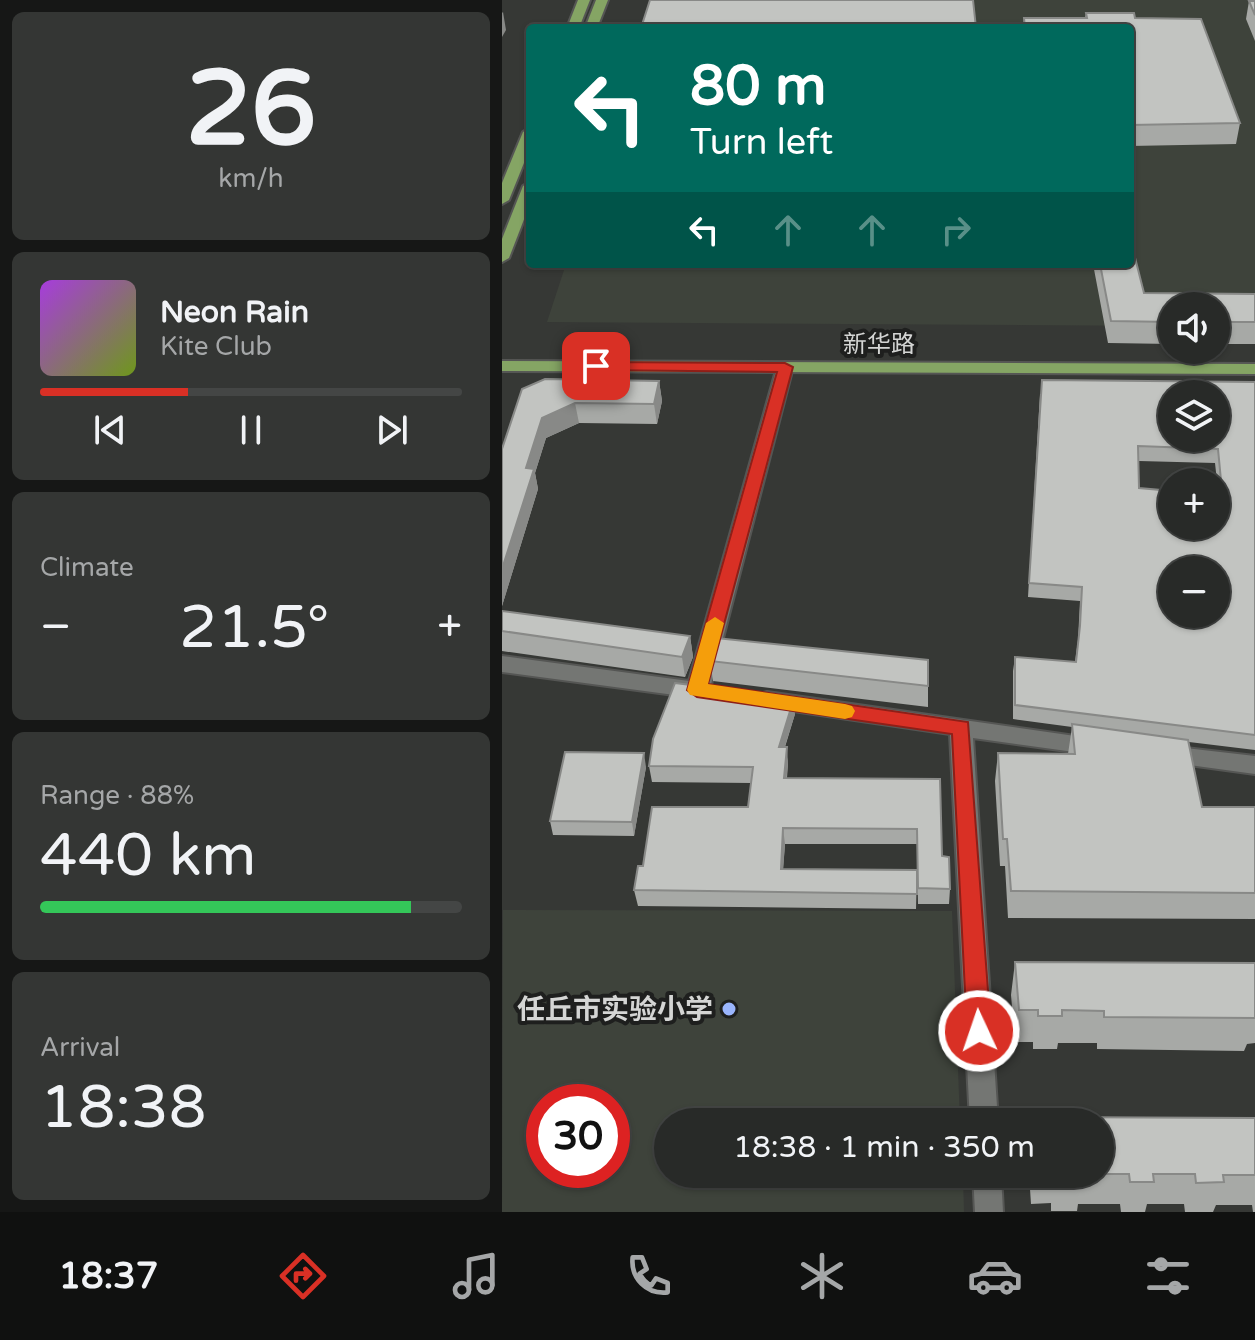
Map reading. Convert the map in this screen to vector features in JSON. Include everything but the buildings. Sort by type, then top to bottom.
[{"type":"main road","points":[[575,24],[584,0]]},
{"type":"main road","points":[[593,24],[602,0]]},
{"type":"main road","points":[[502,200],[506,182],[526,140]]},
{"type":"main road","points":[[502,258],[526,196]]},
{"type":"main road","name":"新华路","points":[[502,366],[1255,369]]},
{"type":"street","points":[[697,690],[785,367]]},
{"type":"street","points":[[502,664],[1119,749]]},
{"type":"street","points":[[961,728],[983,1108]]},
{"type":"street","points":[[1148,753],[1255,765]]},
{"type":"street","points":[[988,1188],[989,1212]]},
{"type":"shaded area","points":[[651,0],[1255,0],[1255,326],[1230,313],[1230,292],[1158,292],[1158,326],[547,322],[565,268],[1134,268],[1134,24],[643,24]]},
{"type":"shaded area","name":"任丘市实验小学","points":[[503,910],[952,911],[959,1108],[654,1108],[654,1188],[963,1188],[964,1212],[502,1212]]},
{"type":"slow traffic","points":[[715,623],[697,690],[845,711]]},
{"type":"place","name":"任丘市实验小学","points":[[729,1009]]},
{"type":"route","points":[[596,366],[785,367],[697,690],[961,728],[979,1031]]}]
